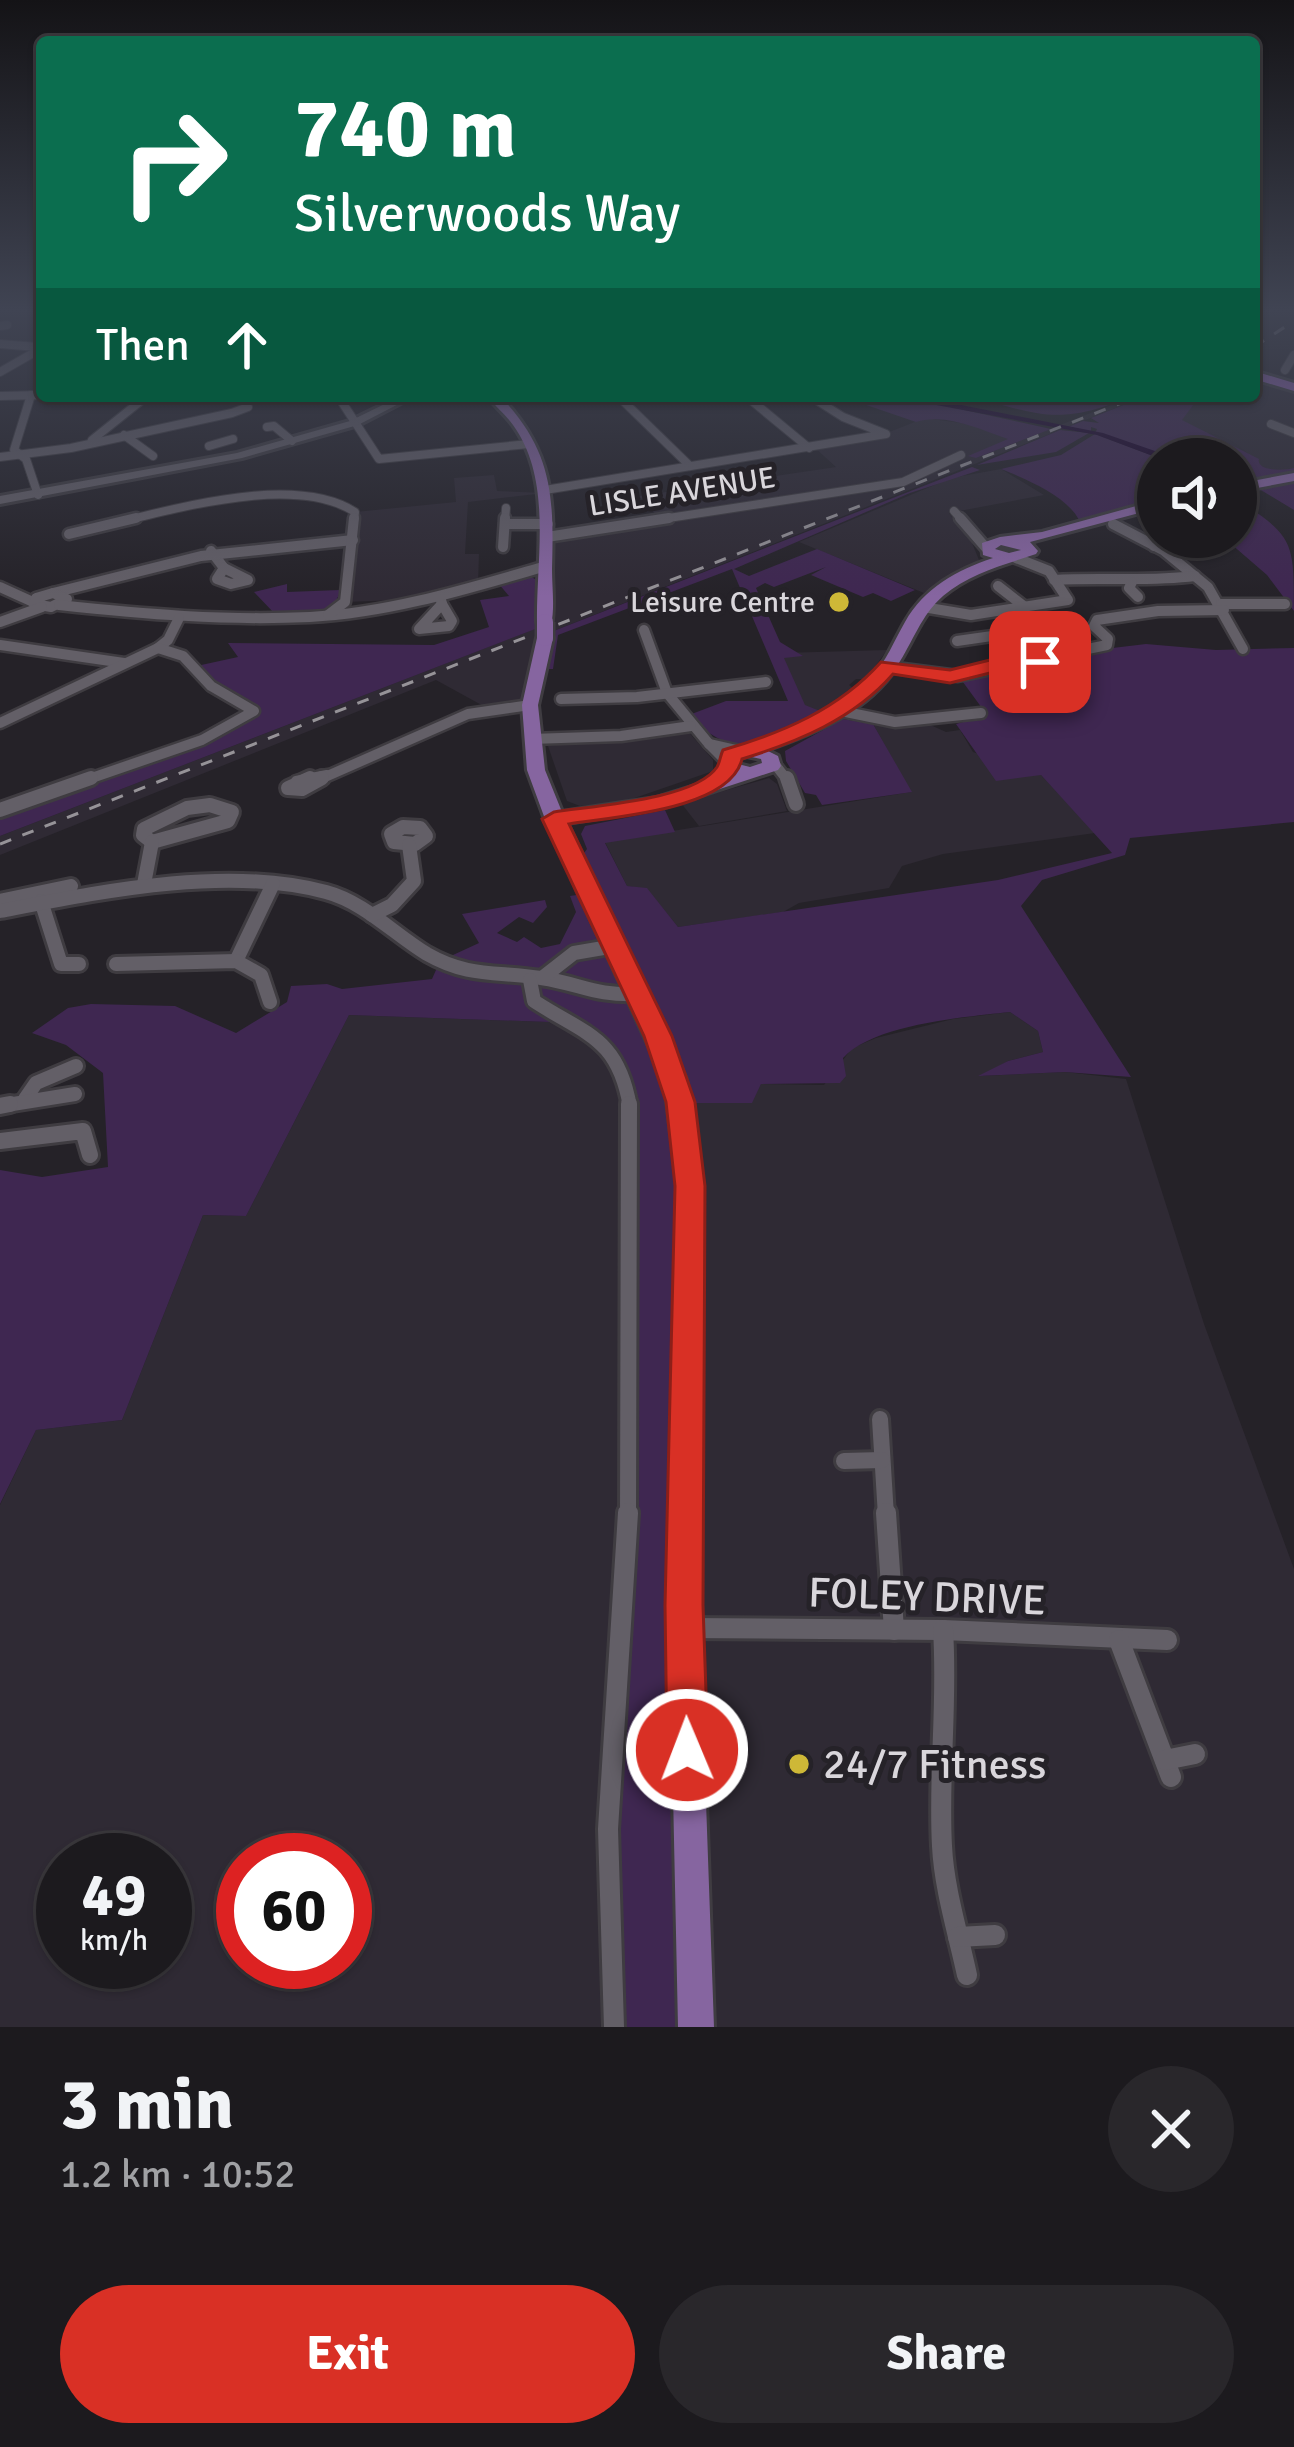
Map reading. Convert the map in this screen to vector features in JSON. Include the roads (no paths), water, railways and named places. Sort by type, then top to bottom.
[{"type":"main road","points":[[0,500],[238,456],[354,423],[387,407]]},
{"type":"main road","points":[[501,407],[543,468],[548,531],[545,630],[530,705],[536,770],[559,830],[675,1079],[690,1186],[685,1628],[696,2027]]},
{"type":"main road","points":[[1257,484],[1294,477]]},
{"type":"main road","points":[[707,786],[736,758],[787,738],[870,687],[888,667],[923,607],[985,550],[1020,552],[1043,536],[1137,510]]},
{"type":"main road","points":[[559,830],[601,813],[659,803],[765,766],[787,738]]},
{"type":"main road","points":[[736,758],[765,766]]},
{"type":"street","points":[[32,407],[14,450],[21,455],[38,495]]},
{"type":"street","points":[[88,443],[132,407]]},
{"type":"street","points":[[0,457],[88,443],[246,407]]},
{"type":"street","points":[[344,407],[379,459],[529,444]]},
{"type":"street","points":[[628,407],[690,466]]},
{"type":"street","points":[[759,407],[808,448]]},
{"type":"street","points":[[545,490],[886,434],[827,407]]},
{"type":"street","points":[[1270,424],[1294,433]]},
{"type":"street","points":[[273,426],[292,441]]},
{"type":"street","points":[[124,435],[148,449]]},
{"type":"street","points":[[233,439],[213,445],[238,456]]},
{"type":"street","name":"LISLE AVENUE","points":[[505,524],[548,531],[903,482],[961,455]]},
{"type":"street","points":[[69,534],[212,504],[334,496],[352,507],[345,602]]},
{"type":"street","points":[[503,547],[506,508]]},
{"type":"street","points":[[923,607],[964,614],[1068,600],[1054,580],[1020,552],[985,550],[953,511]]},
{"type":"street","points":[[1100,527],[1119,523],[1137,535]]},
{"type":"street","points":[[0,622],[79,586],[211,551],[353,540]]},
{"type":"street","points":[[211,551],[224,568]]},
{"type":"street","points":[[1170,558],[1195,576],[1222,607],[1243,649]]},
{"type":"street","points":[[328,615],[345,602],[441,600],[516,574],[546,570]]},
{"type":"street","points":[[1054,580],[1112,576],[1132,582],[1195,576]]},
{"type":"street","points":[[1132,582],[1129,588],[1138,597]]},
{"type":"street","points":[[0,587],[50,602],[178,618],[328,615],[425,599]]},
{"type":"street","points":[[1007,587],[1025,607]]},
{"type":"street","points":[[888,667],[950,677],[1107,645],[1109,640],[1094,626],[1097,620],[1158,611],[1284,604]]},
{"type":"street","points":[[990,612],[1008,633]]},
{"type":"street","points":[[0,724],[158,648],[168,640],[178,618]]},
{"type":"street","points":[[957,640],[1048,628]]},
{"type":"street","points":[[629,640],[645,634],[667,694],[709,744],[736,758]]},
{"type":"street","points":[[994,636],[1012,663]]},
{"type":"street","points":[[0,645],[129,663]]},
{"type":"street","points":[[0,810],[202,740],[252,714],[249,704],[211,686],[183,656],[158,648]]},
{"type":"street","points":[[562,699],[667,694],[739,680],[766,682]]},
{"type":"street","points":[[327,775],[468,714],[530,705]]},
{"type":"street","points":[[836,710],[881,722],[981,713]]},
{"type":"street","points":[[941,718],[951,729]]},
{"type":"street","points":[[531,739],[620,736],[691,726]]},
{"type":"street","points":[[765,766],[787,783],[796,804]]},
{"type":"street","points":[[214,803],[232,812],[228,821],[152,842],[143,835],[144,830],[198,805],[214,803]]},
{"type":"street","points":[[144,884],[152,842]]},
{"type":"street","points":[[372,914],[406,893],[415,881],[410,845]]},
{"type":"street","points":[[0,911],[144,884],[273,884],[329,892],[461,970],[536,979],[601,996],[639,994]]},
{"type":"street","points":[[236,961],[273,884]]},
{"type":"street","points":[[0,901],[79,885],[94,891]]},
{"type":"street","points":[[40,901],[61,964],[79,964]]},
{"type":"street","points":[[536,979],[574,953],[615,946]]},
{"type":"street","points":[[116,964],[236,961],[261,975],[270,1002]]},
{"type":"street","points":[[561,963],[572,987]]},
{"type":"street","points":[[536,979],[534,1001],[592,1032],[616,1058],[631,1117],[628,1547],[613,1703],[608,1828],[614,2027]]},
{"type":"street","points":[[25,1099],[36,1083],[76,1066]]},
{"type":"street","points":[[0,1106],[75,1094]]},
{"type":"street","points":[[0,1141],[83,1131],[90,1155]]},
{"type":"street","points":[[880,1419],[894,1630]]},
{"type":"street","points":[[844,1461],[882,1460]]},
{"type":"street","name":"FOLEY DRIVE","points":[[685,1628],[943,1630],[1166,1640]]},
{"type":"street","points":[[943,1630],[948,1700],[940,1790],[942,1853],[967,1975]]},
{"type":"street","points":[[1119,1640],[1168,1769],[1195,1754]]},
{"type":"street","points":[[958,1937],[995,1935]]},
{"type":"railway","points":[[0,844],[1112,407]]},
{"type":"place","name":"Leisure Centre","points":[[839,602]]},
{"type":"place","name":"24/7 Fitness","points":[[799,1764]]}]
